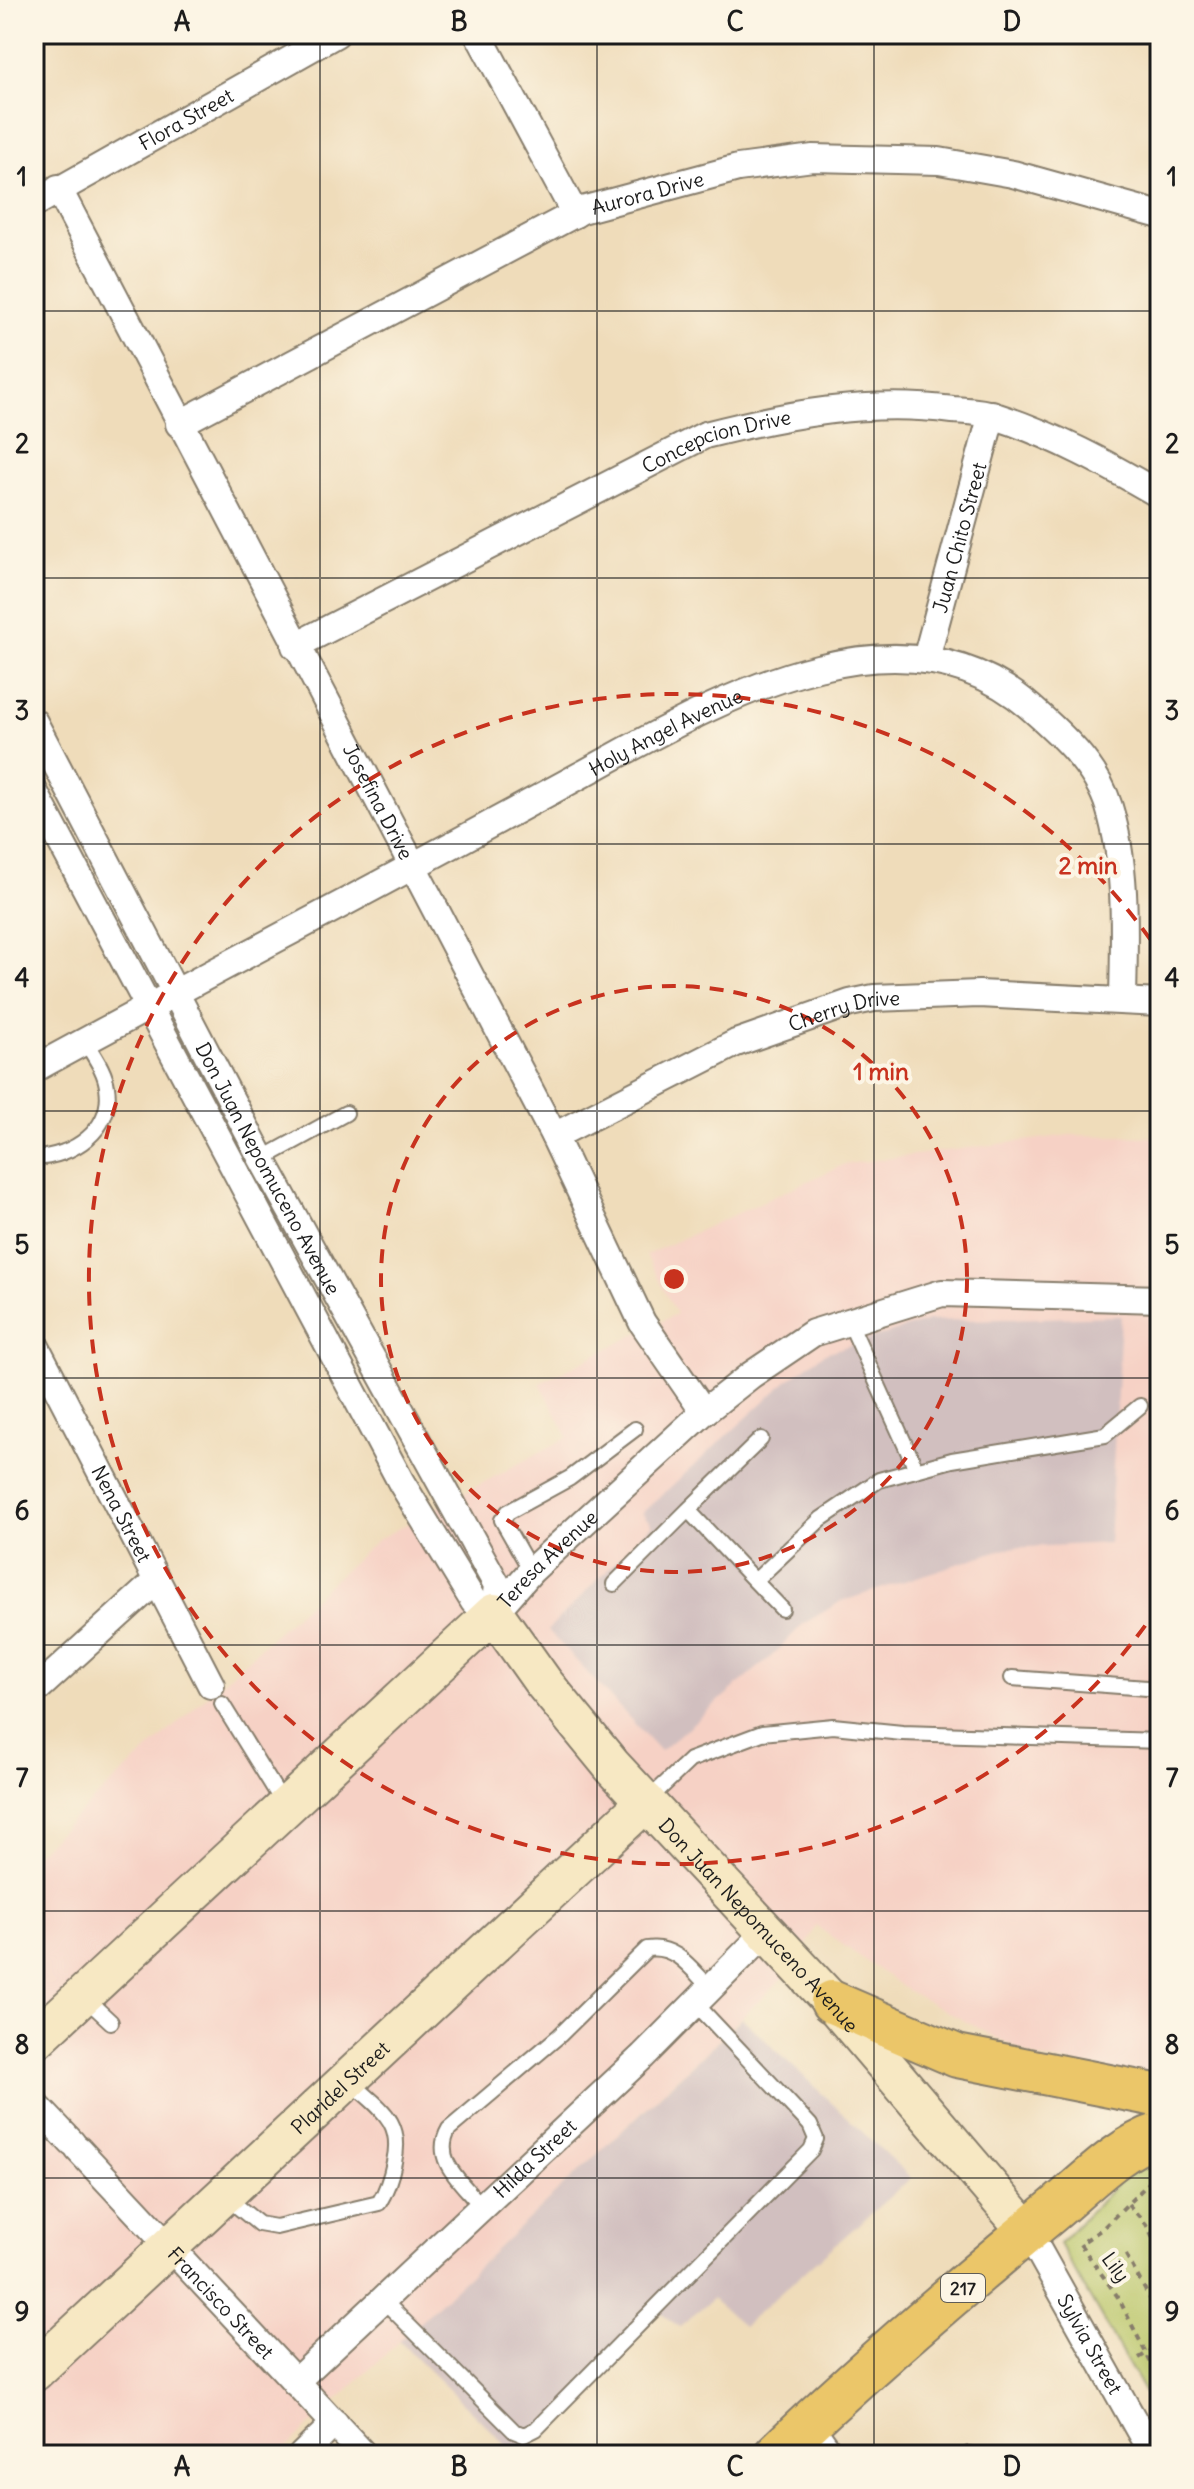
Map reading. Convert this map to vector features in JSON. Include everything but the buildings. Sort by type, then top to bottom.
[{"type":"main road","points":[[832,2002],[957,2056],[1160,2096]]},
{"type":"main road","name":"217","points":[[775,2455],[820,2439],[1028,2232],[1113,2161],[1144,2139],[1160,2134]]},
{"type":"street","name":"Flora Street","points":[[34,204],[336,34]]},
{"type":"street","points":[[478,34],[575,214]]},
{"type":"street","name":"Aurora Drive","points":[[179,424],[575,214],[663,186],[738,168],[813,158],[939,161],[1027,178],[1160,215]]},
{"type":"street","name":"Josefina Drive","points":[[58,188],[554,1136],[642,1322],[704,1412]]},
{"type":"street","name":"Concepcion Drive","points":[[295,646],[705,435],[771,418],[860,405],[992,414],[1091,455],[1160,495]]},
{"type":"street","name":"Juan Chito Street","points":[[926,659],[992,414]]},
{"type":"street","name":"Holy Angel Avenue","points":[[34,1069],[667,728],[747,690],[793,673],[848,662],[926,659],[955,663],[1013,692],[1076,749],[1109,805],[1124,895],[1123,1000]]},
{"type":"street","name":"Don Juan Nepomuceno Avenue","points":[[34,722],[262,1159],[497,1585],[494,1613]]},
{"type":"street","name":"Don Juan Nepomuceno Avenue","points":[[34,791],[313,1317],[431,1533],[474,1602],[494,1613],[543,1682],[646,1802],[832,2002],[1028,2232]]},
{"type":"street","name":"Cherry Drive","points":[[554,1136],[736,1043],[850,1003],[874,998],[979,994],[1160,1003]]},
{"type":"street","name":"Teresa Avenue","points":[[34,2041],[494,1613],[531,1571],[704,1412],[813,1333],[942,1293],[1160,1299]]},
{"type":"street","points":[[313,1317],[343,1304]]},
{"type":"street","name":"Nena Street","points":[[36,1351],[216,1695]]},
{"type":"street","points":[[34,1692],[155,1582]]},
{"type":"street","name":"Plaridel Street","points":[[34,2372],[646,1802]]},
{"type":"street","name":"Hilda Street","points":[[295,2382],[704,1996],[768,1930]]},
{"type":"street","name":"Francisco Street","points":[[34,2103],[364,2455]]},
{"type":"street","name":"Sylvia Street","points":[[1028,2232],[1153,2455]]},
{"type":"street","points":[[302,2455],[335,2423]]},
{"type":"lane","points":[[34,1158],[62,1154],[82,1143],[105,1114],[108,1090],[105,1076],[85,1041]]},
{"type":"lane","points":[[262,1159],[346,1113]]},
{"type":"lane","points":[[849,1321],[916,1469]]},
{"type":"lane","points":[[755,1581],[821,1519],[879,1480],[952,1460],[1105,1435],[1140,1406]]},
{"type":"lane","points":[[531,1571],[502,1520],[508,1512],[570,1478],[635,1429]]},
{"type":"lane","points":[[614,1584],[761,1439]]},
{"type":"lane","points":[[688,1510],[782,1609]]},
{"type":"lane","points":[[1012,1678],[1160,1689]]},
{"type":"lane","points":[[216,1695],[286,1807]]},
{"type":"lane","points":[[646,1802],[690,1760],[762,1733],[833,1726],[902,1733],[1160,1741]]},
{"type":"lane","points":[[382,2299],[514,2431],[524,2435],[536,2429],[811,2150],[816,2139],[810,2125],[704,1996],[672,1951],[660,1947],[647,1949],[575,2021],[449,2129],[441,2143],[441,2157],[481,2206]]},
{"type":"lane","points":[[82,1996],[111,2022]]},
{"type":"lane","points":[[222,2195],[259,2224],[276,2227],[379,2203],[387,2190],[399,2140],[396,2128],[348,2079]]},
{"type":"path","points":[[1160,2173],[1128,2204],[1146,2224],[1160,2253]]},
{"type":"path","name":"Lily","points":[[1128,2204],[1080,2244],[1118,2297],[1160,2381]]},
{"type":"path","points":[[1126,2255],[1160,2317]]},
{"type":"path","points":[[1139,2358],[1160,2345]]},
{"type":"shaded area","points":[[1070,1135],[1160,1137],[1160,2077],[1035,2058],[910,1992],[816,1926],[798,1964],[279,2455],[34,2455],[34,1855],[377,1540],[568,1437],[540,1383],[676,1314],[646,1255],[845,1164]]},
{"type":"shaded area","points":[[1121,1316],[1109,1543],[1006,1548],[840,1602],[803,1624],[773,1655],[660,1751],[548,1630],[652,1525],[642,1513],[788,1380],[825,1353],[928,1321]]},
{"type":"shaded area","points":[[742,2018],[911,2178],[743,2326],[712,2299],[680,2327],[660,2313],[515,2454],[399,2341]]},
{"type":"green space","points":[[1160,2148],[1160,2419],[1059,2244],[1148,2152]]}]
